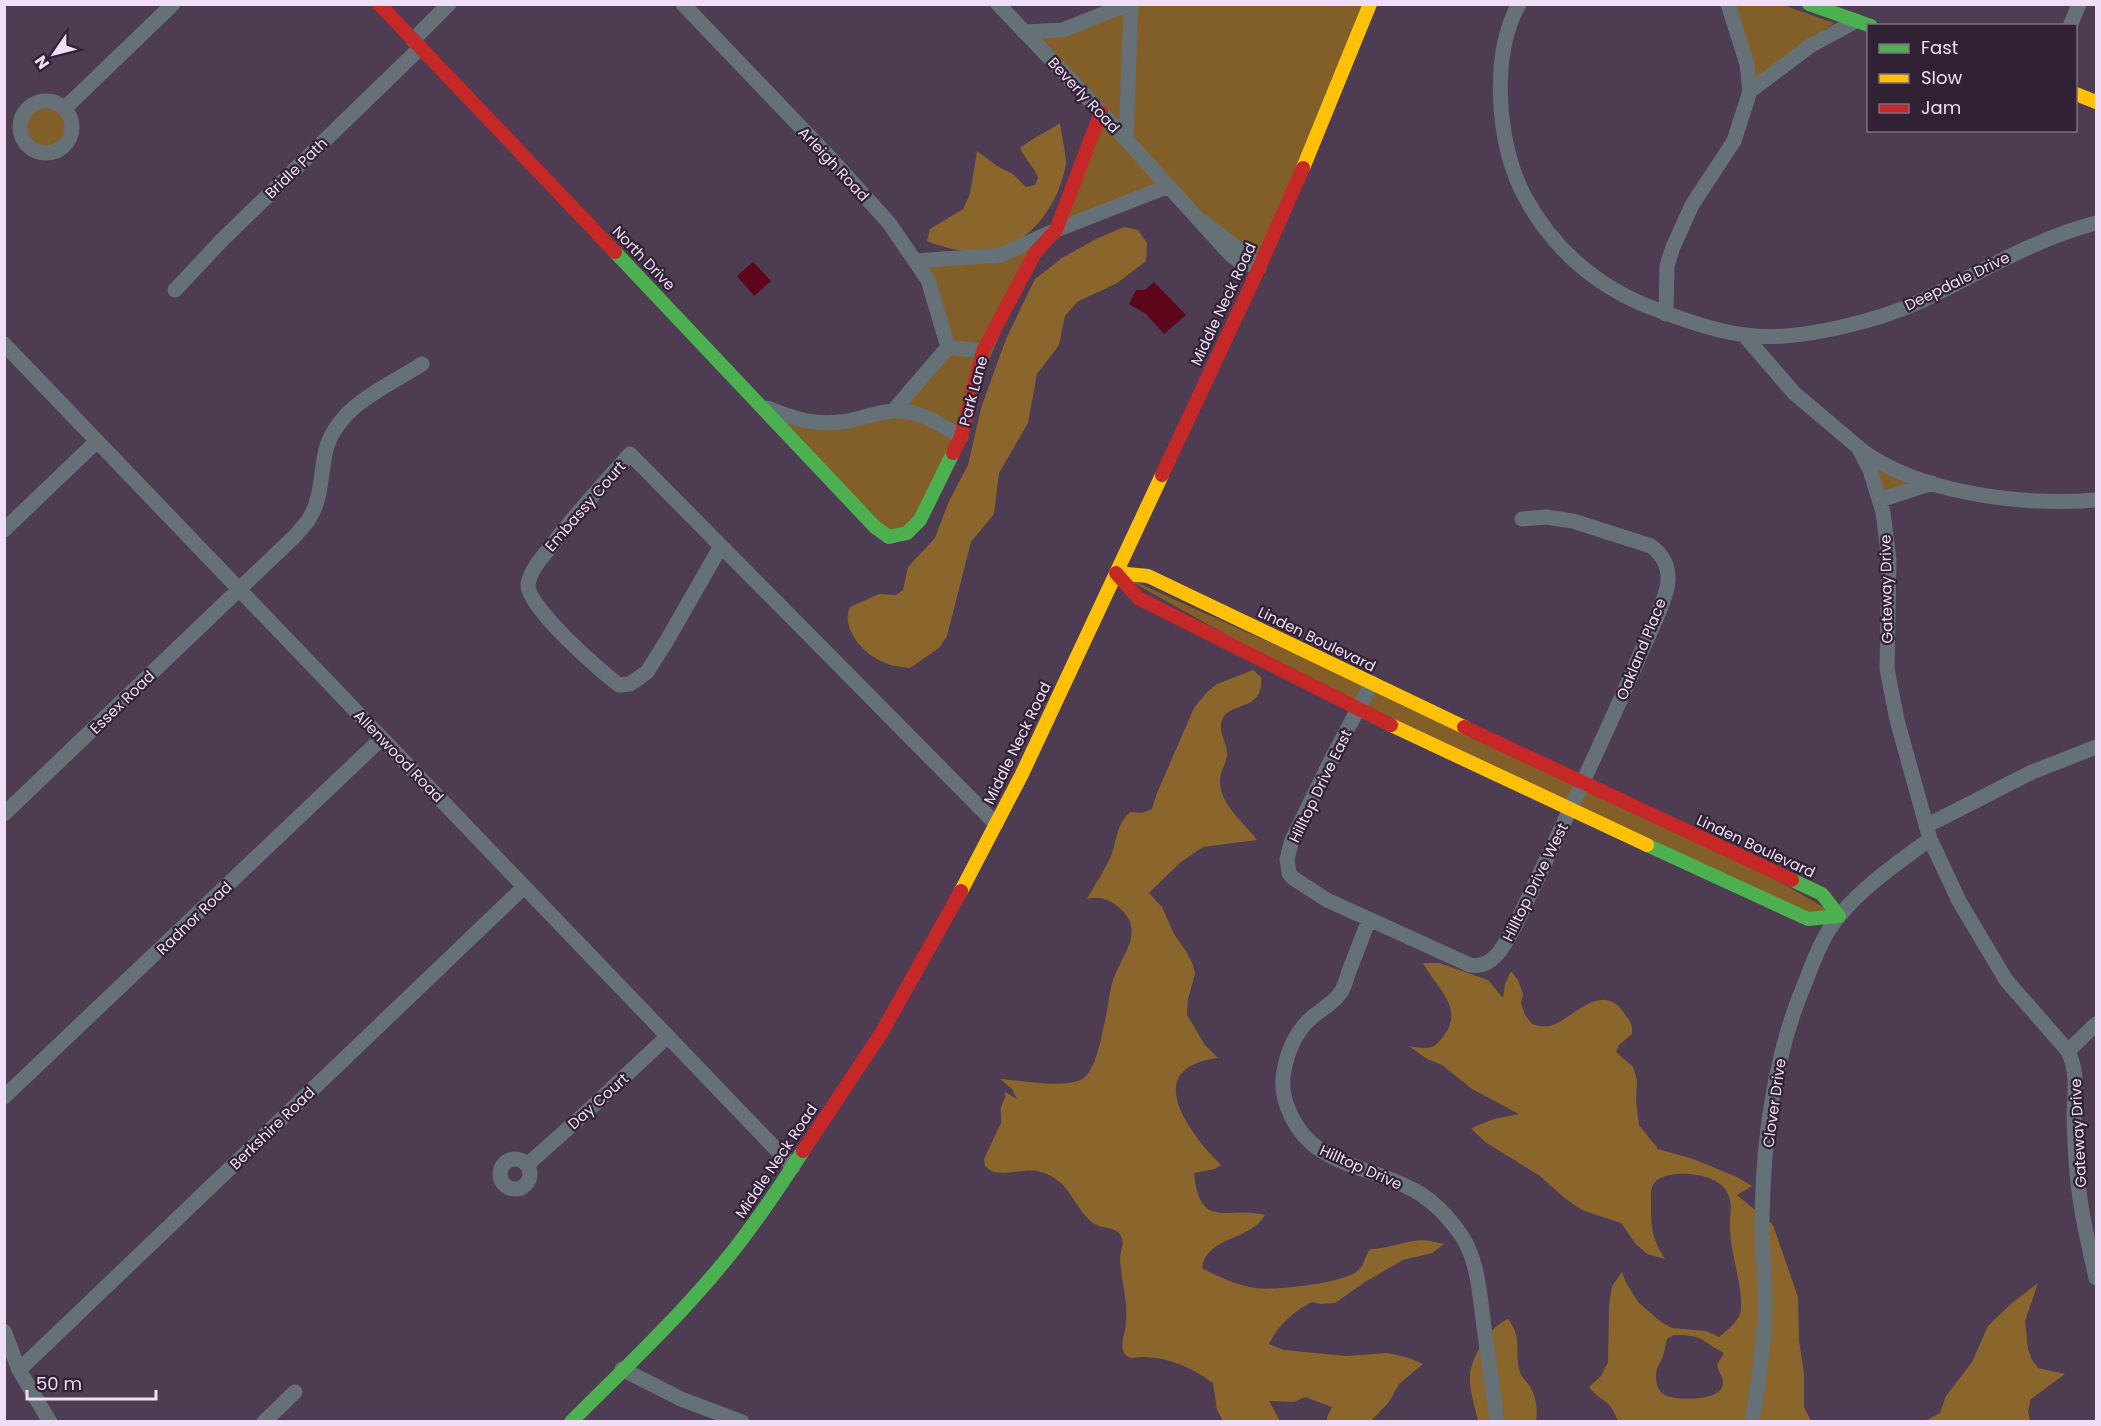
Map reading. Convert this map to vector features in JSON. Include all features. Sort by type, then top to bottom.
[{"type":"street","points":[[64,109],[173,4]]},
{"type":"street","name":"North Drive","points":[[379,4],[884,535]]},
{"type":"street","name":"Bridle Path","points":[[175,290],[417,44],[449,4]]},
{"type":"street","name":"Arleigh Road","points":[[683,4],[881,214],[928,280],[948,347]]},
{"type":"street","name":"Beverly Road","points":[[998,4],[1101,112],[1230,254],[1239,261],[1259,268]]},
{"type":"street","points":[[1024,32],[1063,30],[1130,4],[1126,139]]},
{"type":"street","name":"Middle Neck Road","points":[[572,1422],[731,1254],[793,1167],[882,1032],[977,864],[1022,774],[1259,268],[1324,119],[1370,4]]},
{"type":"street","points":[[1519,4],[1508,27],[1503,48],[1501,106],[1511,164],[1521,189],[1538,220],[1552,239],[1583,270],[1616,292],[1666,314],[1744,335]]},
{"type":"street","points":[[1666,314],[1667,266],[1673,247],[1692,205],[1734,141],[1750,91],[1747,64],[1728,4]]},
{"type":"street","points":[[1809,4],[1867,25]]},
{"type":"street","points":[[2071,24],[2079,4]]},
{"type":"street","points":[[1750,91],[1810,46],[1856,21]]},
{"type":"street","points":[[2077,94],[2097,102]]},
{"type":"street","name":"Park Lane","points":[[884,535],[895,537],[904,535],[916,526],[961,437],[983,351],[1035,253],[1056,230],[1101,112]]},
{"type":"street","name":"Park Lane","points":[[915,261],[1001,255],[1056,230],[1169,186]]},
{"type":"street","name":"Deepdale Drive","points":[[1744,335],[1783,337],[1889,314],[1922,301],[2018,251],[2097,223]]},
{"type":"street","name":"Gateway Drive","points":[[1744,335],[1794,393],[1858,447],[1870,470],[1883,512],[1889,560],[1887,669],[1897,720],[1928,832],[1959,901],[2006,980],[2068,1051],[2075,1070],[2076,1081],[2074,1117],[2076,1163],[2086,1237],[2097,1278]]},
{"type":"street","name":"Allenwood Road","points":[[4,344],[793,1167]]},
{"type":"street","points":[[894,410],[948,347],[983,351]]},
{"type":"street","name":"Essex Road","points":[[4,814],[296,535],[310,517],[317,500],[328,443],[344,417],[379,388],[422,364]]},
{"type":"street","points":[[762,406],[797,420],[824,424],[894,410],[926,416],[961,437]]},
{"type":"street","points":[[4,530],[97,441]]},
{"type":"street","points":[[1858,447],[1886,466],[1932,483],[2018,500],[2062,503],[2097,500]]},
{"type":"street","name":"Embassy Court","points":[[721,546],[647,672],[630,684],[619,685],[598,671],[530,596],[528,585],[537,564],[576,512],[630,454],[996,824]]},
{"type":"street","points":[[1880,500],[1932,483]]},
{"type":"street","name":"Oakland Place","points":[[1522,519],[1546,517],[1573,521],[1651,546],[1659,552],[1668,567],[1668,583],[1656,616],[1570,810]]},
{"type":"street","points":[[1116,573],[1138,598],[1157,608],[1359,709],[1570,810],[1808,919],[1839,916]]},
{"type":"street","name":"Linden Boulevard","points":[[1116,573],[1148,576],[1168,585],[1582,784],[1822,894],[1839,916]]},
{"type":"street","points":[[1157,608],[1168,585]]},
{"type":"street","name":"Hilltop Drive East","points":[[1369,920],[1327,900],[1293,878],[1289,873],[1287,859],[1292,840],[1330,760],[1372,683]]},
{"type":"street","name":"Radnor Road","points":[[4,1097],[382,738]]},
{"type":"street","name":"Clover Drive","points":[[1752,1422],[1765,1307],[1762,1232],[1773,1089],[1793,1010],[1823,942],[1839,916],[1928,832],[2032,772],[2097,747]]},
{"type":"street","name":"Hilltop Drive West","points":[[1369,920],[1470,965],[1478,966],[1489,962],[1502,949],[1516,924],[1570,810]]},
{"type":"street","points":[[1741,888],[1753,862]]},
{"type":"street","name":"Berkshire Road","points":[[20,1370],[524,887]]},
{"type":"street","name":"Hilltop Drive","points":[[1369,920],[1341,992],[1310,1019],[1289,1051],[1283,1072],[1286,1104],[1294,1125],[1302,1136],[1320,1151],[1364,1171],[1386,1177],[1419,1193],[1440,1209],[1462,1236],[1477,1272],[1497,1422]]},
{"type":"street","points":[[2068,1051],[2097,1024]]},
{"type":"street","name":"Day Court","points":[[527,1165],[668,1036]]},
{"type":"street","points":[[4,1331],[20,1370],[50,1422]]},
{"type":"street","points":[[622,1370],[681,1399],[742,1422]]},
{"type":"street","points":[[264,1422],[295,1392]]},
{"type":"shaded area","points":[[1127,5],[1370,5],[1259,268],[1169,186],[1056,230],[1101,112],[1024,32],[1063,30]]},
{"type":"shaded area","points":[[1733,5],[1783,5],[1834,23],[1756,80]]},
{"type":"shaded area","points":[[41,101],[51,101],[60,105],[68,113],[72,127],[68,141],[60,149],[51,153],[41,153],[32,149],[24,141],[20,132],[20,122],[24,113],[32,105]]},
{"type":"shaded area","points":[[1060,123],[1066,161],[1063,177],[1044,216],[1025,236],[1000,249],[982,252],[953,249],[927,241],[930,229],[963,209],[970,194],[977,151],[997,166],[1013,174],[1026,187],[1035,185],[1038,178],[1020,148]]},
{"type":"shaded area","points":[[1124,227],[1138,230],[1147,243],[1146,261],[1117,283],[1077,302],[1065,316],[1059,345],[1037,374],[1028,423],[999,473],[994,514],[971,542],[947,636],[939,648],[910,668],[877,659],[864,650],[854,637],[848,622],[850,607],[879,594],[896,595],[903,590],[908,567],[935,538],[949,501],[968,465],[981,408],[1006,339],[1035,279],[1062,258]]},
{"type":"shaded area","points":[[1056,230],[1035,253],[920,520],[895,537],[762,406],[797,420],[894,410],[948,347],[915,261],[1001,255]]},
{"type":"shaded area","points":[[753,262],[771,281],[754,296],[737,276]]},
{"type":"shaded area","points":[[1154,282],[1186,315],[1164,334],[1146,314],[1129,304],[1136,290],[1145,290]]},
{"type":"shaded area","points":[[1881,466],[1923,484],[1882,498],[1872,468]]},
{"type":"shaded area","points":[[1116,573],[1703,838],[1839,916],[1808,919],[1359,709]]},
{"type":"shaded area","points":[[1253,670],[1261,677],[1261,688],[1258,695],[1248,704],[1229,712],[1222,720],[1221,730],[1227,756],[1220,783],[1221,791],[1229,807],[1257,840],[1203,847],[1181,862],[1149,893],[1162,907],[1174,934],[1193,965],[1195,974],[1188,999],[1187,1015],[1205,1045],[1218,1058],[1194,1064],[1181,1074],[1176,1088],[1178,1103],[1185,1119],[1196,1136],[1221,1165],[1215,1169],[1194,1173],[1197,1191],[1202,1203],[1209,1210],[1265,1215],[1250,1230],[1212,1250],[1205,1258],[1202,1268],[1248,1287],[1264,1289],[1291,1287],[1322,1283],[1348,1276],[1361,1267],[1370,1249],[1418,1240],[1444,1244],[1432,1253],[1403,1260],[1335,1303],[1312,1302],[1305,1306],[1282,1325],[1269,1344],[1284,1350],[1346,1356],[1388,1353],[1423,1364],[1399,1384],[1389,1402],[1371,1421],[1327,1421],[1332,1407],[1305,1397],[1294,1402],[1269,1401],[1280,1421],[1223,1421],[1217,1410],[1213,1383],[1195,1371],[1174,1362],[1153,1357],[1131,1358],[1123,1352],[1126,1306],[1120,1258],[1123,1242],[1119,1233],[1093,1223],[1064,1186],[1048,1175],[1030,1170],[1002,1173],[985,1166],[984,1159],[1001,1123],[1005,1092],[1017,1099],[1012,1089],[1000,1079],[1042,1083],[1074,1082],[1082,1079],[1092,1067],[1101,1038],[1112,984],[1128,948],[1132,931],[1126,915],[1114,904],[1099,898],[1087,899],[1109,861],[1119,827],[1125,817],[1130,812],[1142,813],[1152,809],[1194,708],[1217,684]]},
{"type":"shaded area","points":[[1423,963],[1439,963],[1488,980],[1503,998],[1505,984],[1511,971],[1518,980],[1523,994],[1521,1003],[1525,1015],[1532,1024],[1539,1026],[1558,1023],[1596,1001],[1606,1000],[1615,1004],[1624,1013],[1631,1025],[1632,1034],[1619,1045],[1616,1052],[1633,1067],[1637,1080],[1636,1101],[1639,1125],[1658,1149],[1693,1159],[1737,1177],[1752,1186],[1737,1195],[1773,1225],[1798,1297],[1804,1407],[1811,1421],[1618,1421],[1608,1404],[1593,1392],[1589,1387],[1601,1376],[1608,1362],[1609,1306],[1612,1286],[1622,1272],[1639,1303],[1661,1322],[1672,1328],[1706,1331],[1719,1337],[1736,1321],[1740,1314],[1741,1302],[1731,1239],[1729,1197],[1722,1186],[1714,1180],[1694,1174],[1673,1175],[1656,1181],[1651,1191],[1652,1225],[1654,1238],[1665,1259],[1647,1254],[1635,1243],[1621,1223],[1582,1210],[1540,1176],[1485,1142],[1471,1128],[1494,1119],[1519,1114],[1472,1089],[1442,1065],[1427,1059],[1409,1046],[1430,1048],[1434,1046],[1441,1040],[1450,1024],[1450,1006]],"holes":[[[1674,1335],[1700,1338],[1724,1353],[1717,1365],[1723,1381],[1719,1392],[1704,1397],[1684,1399],[1667,1396],[1660,1391],[1657,1370],[1667,1339]]]},
{"type":"shaded area","points":[[2038,1283],[2025,1321],[2028,1349],[2038,1368],[2065,1374],[2031,1399],[2028,1411],[2030,1421],[1925,1421],[1940,1413],[1946,1396],[1972,1362],[1988,1326]]},
{"type":"shaded area","points":[[1508,1319],[1517,1337],[1520,1371],[1535,1398],[1536,1421],[1478,1421],[1470,1387],[1471,1368],[1483,1342],[1495,1328]]},
{"type":"traffic: fast","points":[[1809,4],[1867,25]]},
{"type":"traffic: fast","points":[[615,252],[875,527],[889,537],[907,533],[920,520],[953,453]]},
{"type":"traffic: fast","points":[[1647,845],[1808,919],[1839,916],[1822,894],[1792,880]]},
{"type":"traffic: fast","points":[[571,1422],[667,1326],[712,1276],[734,1250],[803,1151]]},
{"type":"traffic: slow","points":[[1303,168],[1370,4]]},
{"type":"traffic: slow","points":[[2077,94],[2096,102]]},
{"type":"traffic: slow","points":[[961,891],[1022,774],[1162,475]]},
{"type":"traffic: slow","points":[[1116,573],[1148,576],[1464,727]]},
{"type":"traffic: slow","points":[[1391,725],[1647,845]]},
{"type":"traffic: jam","points":[[379,4],[615,252]]},
{"type":"traffic: jam","points":[[953,453],[961,437],[983,351],[1035,253],[1056,230],[1101,112]]},
{"type":"traffic: jam","points":[[1162,475],[1303,168]]},
{"type":"traffic: jam","points":[[1116,573],[1138,598],[1391,725]]},
{"type":"traffic: jam","points":[[1464,727],[1792,880]]},
{"type":"traffic: jam","points":[[803,1151],[882,1032],[961,891]]}]
